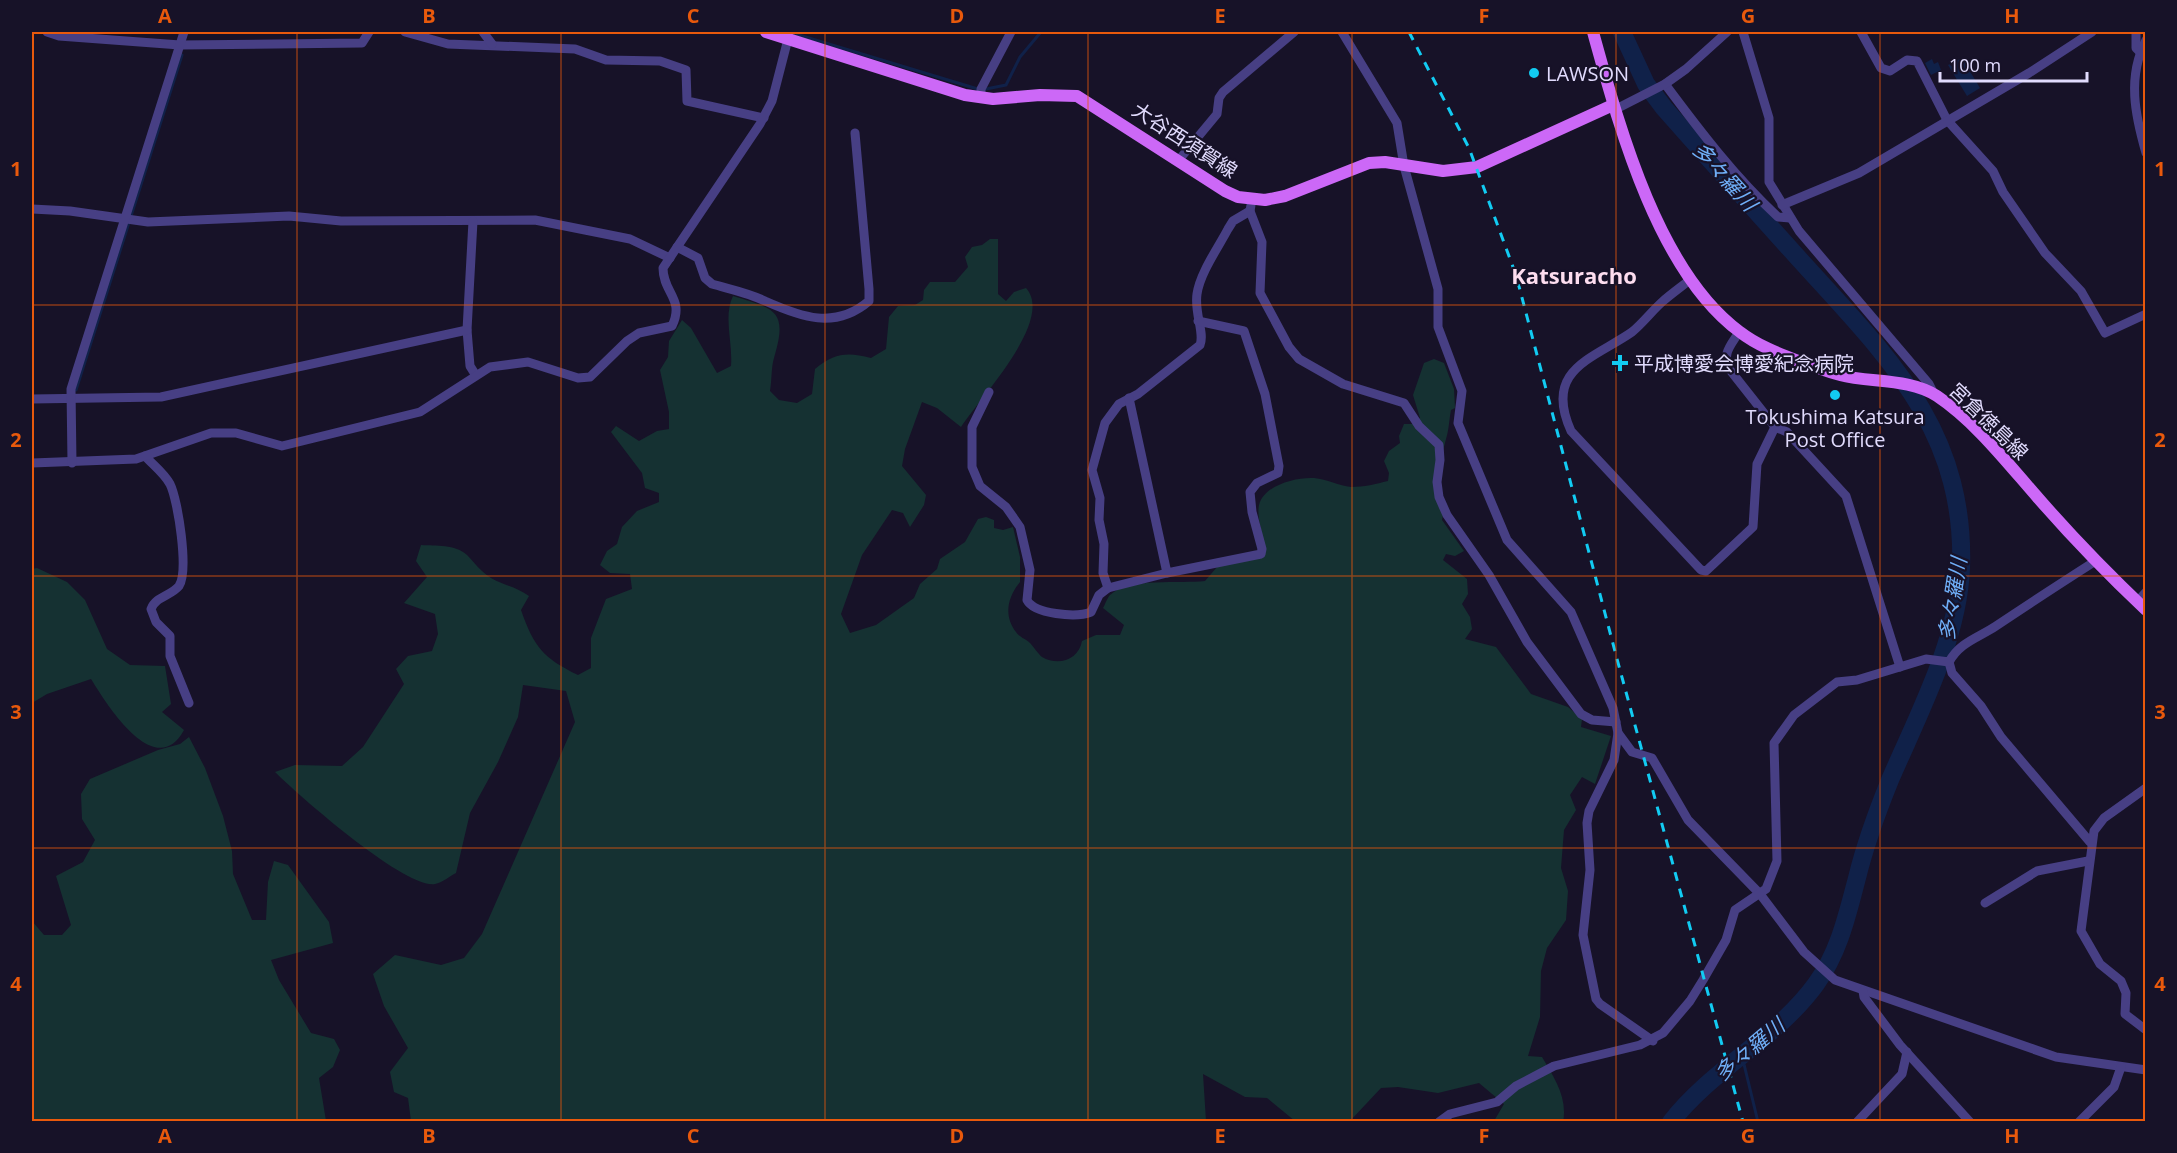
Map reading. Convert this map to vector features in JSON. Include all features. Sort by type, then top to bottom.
[{"type":"main road","name":"大谷西須賀線","points":[[766,32],[981,98],[1077,96],[1225,191],[1251,205],[1285,196],[1369,163],[1385,162],[1443,171],[1477,167],[1613,105]]},
{"type":"main road","name":"宮倉徳島線","points":[[1593,32],[1613,105],[1634,163],[1668,242],[1691,279],[1739,332],[1760,345],[1840,375],[1896,383],[1929,392],[1998,453],[2094,562],[2141,606]]},
{"type":"street","points":[[47,32],[59,36],[180,45],[362,43],[369,32]]},
{"type":"street","points":[[72,463],[69,400],[128,221],[184,32]]},
{"type":"street","points":[[405,32],[448,44],[575,49],[606,60],[660,61],[686,70],[687,100],[764,118]]},
{"type":"street","points":[[483,32],[492,44]]},
{"type":"street","points":[[981,98],[981,89],[1011,32]]},
{"type":"street","points":[[1178,161],[1217,114],[1219,98],[1223,92],[1294,32]]},
{"type":"street","points":[[1342,32],[1397,123],[1404,166],[1438,289],[1438,327],[1462,391],[1458,423],[1508,540],[1570,612],[1613,708],[1618,733],[1614,760],[1589,811],[1587,823],[1590,870],[1583,921],[1586,957],[1596,999],[1653,1041]]},
{"type":"street","points":[[1613,105],[1620,107],[1662,85],[1686,69],[1727,32]]},
{"type":"street","points":[[1743,32],[1769,118],[1769,182],[1799,231],[1929,384],[1929,392]]},
{"type":"street","points":[[1861,32],[1881,68],[1890,71],[1907,60],[1917,61],[1947,120],[1993,171],[2003,192],[2045,253],[2081,291],[2105,333],[2145,314]]},
{"type":"street","points":[[1782,206],[1859,173],[2029,74],[2092,32]]},
{"type":"street","points":[[2136,32],[2136,48],[2140,52]]},
{"type":"street","points":[[32,463],[136,459],[211,433],[236,433],[282,446],[409,414],[433,405],[475,374],[490,367],[528,362],[543,364],[578,378],[590,377],[627,341],[639,333],[672,326],[676,316],[676,302],[663,278],[663,268],[764,118],[772,101],[788,39]]},
{"type":"street","points":[[2145,40],[2135,76],[2136,118],[2145,153]]},
{"type":"street","points":[[1662,85],[1757,198],[1778,217],[1790,218]]},
{"type":"street","points":[[677,247],[698,258],[705,278],[712,284],[757,297],[779,309],[820,320],[859,309],[869,300],[869,289],[855,133]]},
{"type":"street","points":[[1108,588],[1103,573],[1104,544],[1099,520],[1100,498],[1092,470],[1107,417],[1200,345],[1202,334],[1196,312],[1197,291],[1228,229],[1251,205],[1262,242],[1260,293],[1289,347],[1299,359],[1343,384],[1404,403],[1411,410],[1419,426],[1439,445],[1440,460],[1437,482],[1439,498],[1447,515],[1486,569],[1527,642],[1581,714],[1592,720],[1616,722]]},
{"type":"street","points":[[32,209],[70,211],[128,221],[289,216],[341,221],[545,222],[630,239],[670,258]]},
{"type":"street","points":[[473,221],[467,330],[470,366],[475,374]]},
{"type":"street","points":[[1691,279],[1662,302],[1632,332],[1579,363],[1570,375],[1564,393],[1566,420],[1571,431],[1701,570],[1706,571],[1753,527],[1757,464],[1775,427]]},
{"type":"street","points":[[989,392],[972,427],[972,467],[980,486],[1006,507],[1020,527],[1029,556],[1030,570],[1026,594],[1029,605],[1038,610],[1086,614],[1095,608],[1099,595],[1108,588],[1167,573],[1261,554],[1262,549],[1252,512],[1250,492],[1257,483],[1278,473],[1279,466],[1265,394],[1244,331],[1227,325],[1198,321]]},
{"type":"street","points":[[32,399],[161,397],[467,330]]},
{"type":"street","points":[[1739,332],[1727,350],[1725,363],[1775,427],[1787,432],[1846,496],[1900,667]]},
{"type":"street","points":[[1130,398],[1167,573]]},
{"type":"street","points":[[145,456],[164,476],[175,499],[183,577],[178,587],[154,603],[151,609],[156,622],[170,636],[170,656],[189,704]]},
{"type":"street","points":[[1947,661],[1968,641],[1991,629],[2094,562]]},
{"type":"street","points":[[2141,606],[2145,592]]},
{"type":"street","points":[[1439,1122],[1450,1114],[1497,1102],[1516,1086],[1554,1066],[1653,1041],[1690,1001],[1726,940],[1735,910],[1766,889],[1777,861],[1774,743],[1794,715],[1837,682],[1857,680],[1934,659],[1947,661]]},
{"type":"street","points":[[1947,661],[1952,673],[1981,706],[2001,737],[2090,842]]},
{"type":"street","points":[[1618,733],[1632,752],[1652,758],[1688,820],[1760,894],[1804,952],[1827,975],[1863,991],[2056,1057],[2145,1070]]},
{"type":"street","points":[[1614,760],[1632,752]]},
{"type":"street","points":[[2145,788],[2104,818],[2094,831],[2090,842],[2081,931],[2100,963],[2121,981],[2126,993],[2125,1014],[2145,1030]]},
{"type":"street","points":[[1985,903],[2037,871],[2088,861]]},
{"type":"street","points":[[1863,991],[1864,997],[1907,1052],[1970,1122]]},
{"type":"street","points":[[1857,1122],[1902,1074],[1907,1052]]},
{"type":"street","points":[[2079,1122],[2114,1087],[2121,1067]]},
{"type":"green space","points":[[990,239],[998,239],[998,294],[1006,301],[1014,292],[1026,288],[1032,302],[1031,319],[1012,359],[961,427],[937,408],[922,402],[905,449],[902,466],[926,495],[924,505],[910,527],[903,513],[892,510],[862,555],[841,614],[850,633],[876,625],[914,598],[920,584],[937,569],[940,559],[965,542],[978,519],[986,517],[994,520],[994,528],[1003,530],[1013,527],[1020,557],[1020,582],[1010,600],[1008,613],[1012,626],[1017,634],[1030,643],[1042,657],[1055,661],[1067,660],[1077,652],[1082,641],[1096,635],[1120,635],[1124,625],[1103,608],[1110,595],[1119,589],[1142,583],[1205,581],[1217,567],[1263,551],[1259,505],[1267,492],[1274,487],[1307,478],[1351,487],[1388,481],[1389,473],[1384,461],[1389,451],[1400,443],[1399,436],[1404,424],[1414,424],[1420,418],[1413,395],[1424,363],[1434,359],[1444,363],[1454,389],[1455,408],[1451,410],[1447,436],[1434,475],[1434,490],[1444,510],[1442,520],[1464,551],[1455,556],[1446,554],[1443,560],[1467,579],[1468,594],[1462,604],[1470,617],[1472,629],[1465,639],[1496,647],[1531,694],[1568,707],[1582,719],[1581,727],[1611,736],[1595,784],[1582,777],[1570,795],[1576,810],[1564,830],[1561,868],[1568,891],[1566,920],[1547,948],[1541,971],[1540,1017],[1528,1056],[1542,1057],[1555,1080],[1564,1105],[1563,1122],[1494,1121],[1504,1104],[1479,1083],[1438,1093],[1398,1087],[1381,1088],[1350,1121],[1295,1121],[1267,1098],[1245,1097],[1203,1074],[1206,1121],[411,1121],[408,1098],[394,1092],[390,1072],[408,1048],[384,1006],[373,974],[395,955],[441,965],[464,958],[482,934],[575,722],[566,691],[523,685],[518,717],[498,762],[470,813],[456,873],[435,884],[420,882],[377,857],[305,800],[275,772],[295,765],[342,766],[363,747],[404,684],[396,669],[408,656],[432,651],[438,634],[435,614],[404,603],[427,577],[416,561],[421,545],[445,546],[462,551],[491,578],[529,596],[521,610],[530,633],[548,657],[578,675],[591,668],[591,638],[606,599],[632,589],[630,574],[610,573],[600,565],[607,551],[617,544],[622,527],[637,511],[659,502],[659,493],[645,488],[642,473],[611,432],[616,426],[639,441],[657,431],[669,429],[669,412],[660,370],[668,357],[669,341],[682,320],[691,328],[717,373],[731,366],[728,321],[733,296],[769,309],[779,321],[780,330],[772,366],[770,391],[779,400],[797,403],[812,394],[815,369],[822,364],[842,355],[871,358],[886,349],[889,317],[898,306],[915,305],[923,300],[924,290],[930,282],[955,282],[968,267],[965,257],[972,247],[982,245]]},
{"type":"green space","points":[[37,568],[67,582],[85,600],[107,649],[130,665],[165,666],[171,704],[162,712],[184,730],[172,744],[159,748],[146,743],[132,733],[119,720],[91,679],[47,694],[32,703],[32,569]]},
{"type":"green space","points":[[189,737],[205,768],[223,816],[232,851],[233,874],[252,920],[266,920],[268,882],[274,861],[288,865],[329,922],[333,943],[271,960],[279,980],[311,1033],[334,1039],[340,1050],[333,1067],[319,1078],[326,1121],[32,1121],[32,921],[44,935],[62,935],[71,925],[56,876],[83,862],[95,840],[82,819],[81,794],[90,779],[158,750],[180,744]]},
{"type":"water","points":[[1962,58],[1980,88],[1967,96],[1948,65]]},
{"type":"water","points":[[1932,59],[1934,64],[1938,62],[1941,70],[1931,75],[1925,63]]},
{"type":"waterway","points":[[789,32],[981,90],[1006,85],[1020,57],[1041,32]]},
{"type":"waterway","name":"多々羅川","points":[[1622,32],[1646,84],[1664,108],[1863,330],[1915,398],[1935,436],[1950,476],[1959,520],[1961,569],[1953,623],[1935,677],[1876,816],[1846,920],[1831,959],[1816,984],[1800,1004],[1705,1086],[1671,1122]]},
{"type":"waterway","points":[[76,390],[182,55]]},
{"type":"waterway","points":[[1742,1056],[1758,1122]]},
{"type":"railway","points":[[1409,32],[1469,148],[1516,275],[1617,659],[1743,1122]]},
{"type":"place","name":"LAWSON","points":[[1534,73]]},
{"type":"place","name":"平成博愛会博愛紀念病院","points":[[1620,363]]},
{"type":"place","name":"Tokushima Katsura Post Office","points":[[1835,395]]},
{"type":"district","name":"Katsuracho","points":[[1574,275]]}]
